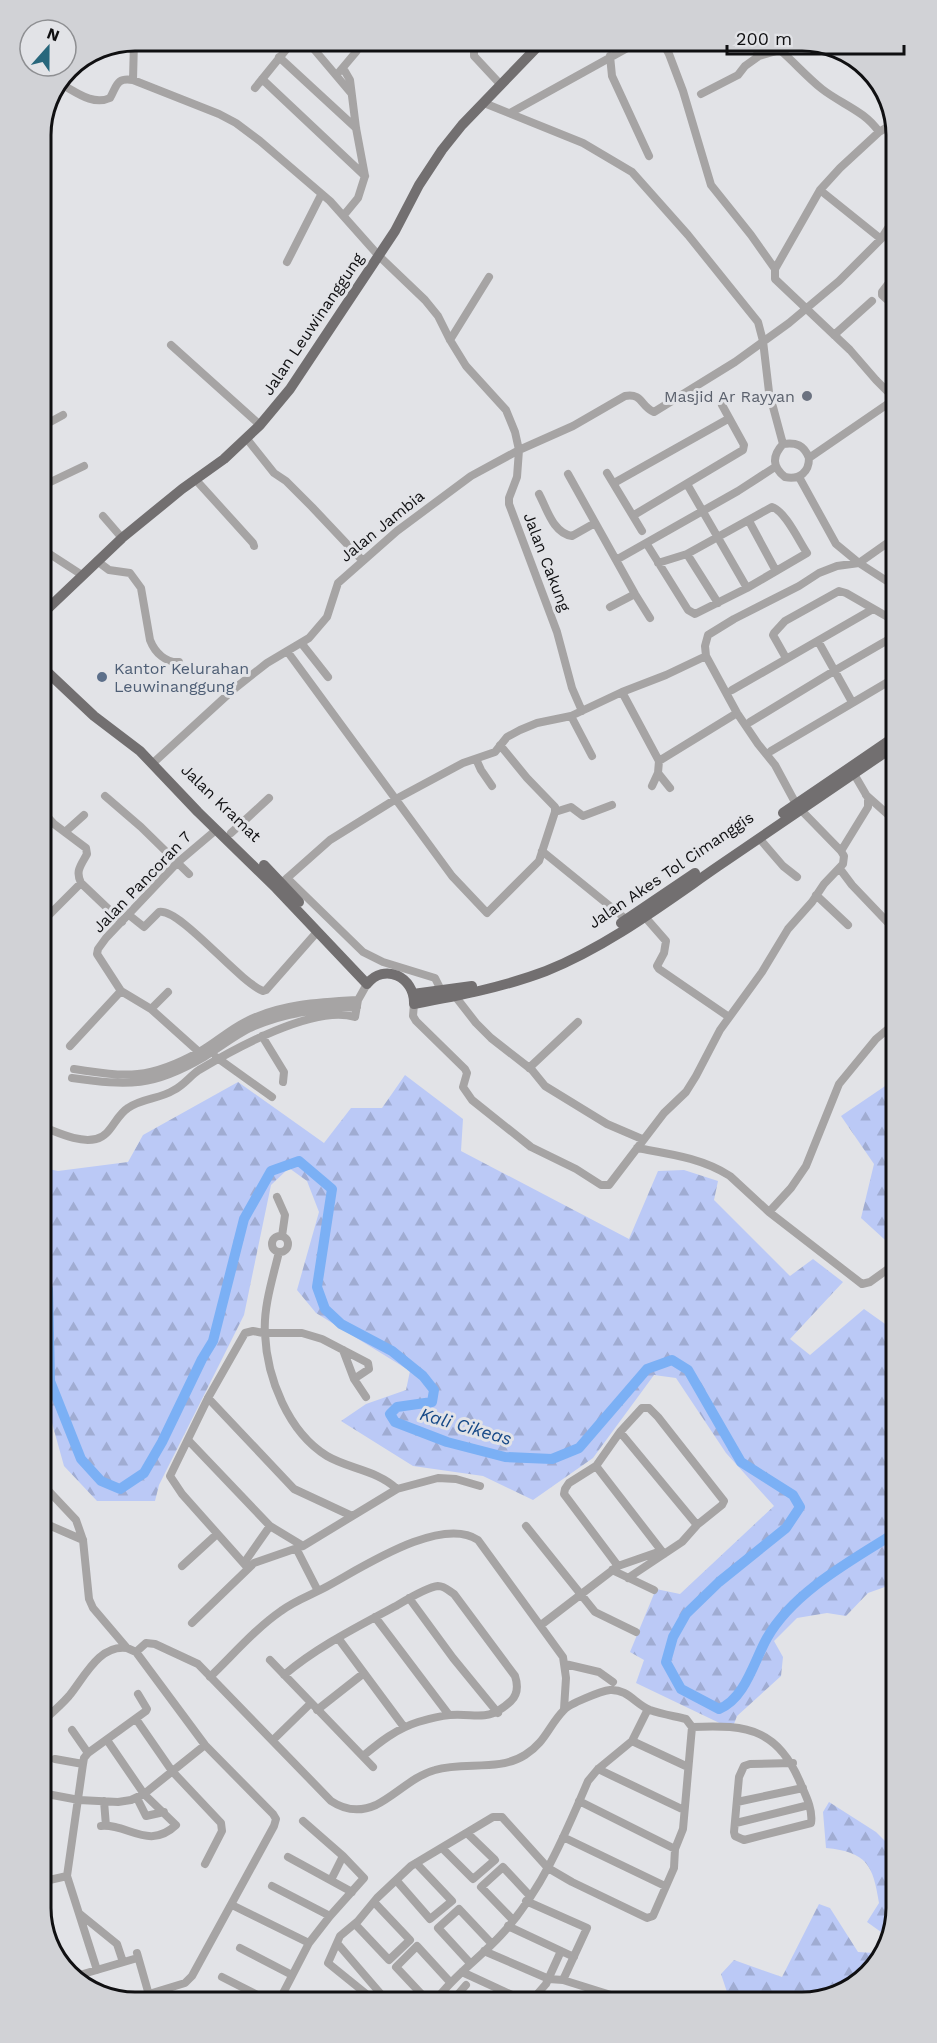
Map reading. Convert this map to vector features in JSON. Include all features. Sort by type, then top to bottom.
[{"type":"main road","name":"Jalan Leuwinanggung","points":[[51,605],[122,538],[195,479],[225,459],[260,425],[290,389],[395,231],[429,168],[462,125],[533,51]]},
{"type":"main road","name":"Jalan Kramat","points":[[51,666],[114,724],[142,745],[154,762],[216,830],[282,883],[317,932],[369,981]]},
{"type":"main road","name":"Jalan Kramat","points":[[51,675],[94,716],[154,762],[202,809],[231,833],[282,883],[369,981]]},
{"type":"main road","name":"Jalan Akes Tol Cimanggis","points":[[413,999],[441,990],[476,985],[542,965],[645,917],[759,838],[886,743]]},
{"type":"main road","name":"Jalan Akes Tol Cimanggis","points":[[413,999],[455,996],[519,980],[546,970],[612,933],[627,920],[886,752]]},
{"type":"main road","points":[[369,981],[387,974],[399,976],[409,984],[413,999]]},
{"type":"street","points":[[66,87],[82,96],[102,101],[110,98],[120,81],[133,80],[134,51]]},
{"type":"street","points":[[255,88],[284,51]]},
{"type":"street","points":[[316,51],[351,93]]},
{"type":"street","points":[[474,51],[474,56],[501,85]]},
{"type":"street","points":[[510,113],[620,51]]},
{"type":"street","points":[[667,51],[683,91],[711,186],[775,269]]},
{"type":"street","points":[[757,51],[759,56]]},
{"type":"street","points":[[701,94],[738,75],[745,66],[759,56],[776,51]]},
{"type":"street","points":[[781,51],[823,90],[872,121],[879,132]]},
{"type":"street","points":[[336,76],[356,52]]},
{"type":"street","points":[[610,56],[612,76],[649,156]]},
{"type":"street","points":[[279,57],[356,128]]},
{"type":"street","points":[[343,69],[350,80],[365,176],[358,198],[344,215]]},
{"type":"street","points":[[262,79],[365,176]]},
{"type":"street","name":"Jalan Cakung","points":[[133,80],[236,123],[260,141],[344,215],[378,255],[425,300],[438,316],[466,366],[506,410],[519,450],[517,477],[509,504],[557,632],[572,688],[582,711]]},
{"type":"street","points":[[484,103],[583,143],[632,172],[681,227],[758,322],[763,341],[768,392],[783,444]]},
{"type":"street","points":[[885,128],[840,168],[820,190],[775,269],[775,279],[834,335],[886,390]]},
{"type":"street","points":[[820,190],[881,239]]},
{"type":"street","points":[[287,262],[321,195]]},
{"type":"street","points":[[763,341],[839,281],[886,231]]},
{"type":"street","points":[[450,340],[489,278]]},
{"type":"street","points":[[834,335],[872,301]]},
{"type":"street","name":"Jalan Jambia","points":[[154,762],[234,689],[267,663],[309,638],[327,617],[336,585],[397,531],[462,482],[519,450],[573,426],[625,396],[638,397],[647,409],[654,412],[735,362],[763,341]]},
{"type":"street","points":[[171,345],[260,425]]},
{"type":"street","points":[[634,515],[743,450],[744,445],[722,405]]},
{"type":"street","points":[[809,458],[886,405]]},
{"type":"street","points":[[51,422],[63,415]]},
{"type":"street","points":[[614,483],[728,419]]},
{"type":"street","points":[[247,439],[271,470],[286,481],[362,560]]},
{"type":"street","points":[[793,443],[807,450],[809,466],[799,477],[785,477],[776,467],[776,453],[783,444],[793,443]]},
{"type":"street","points":[[51,482],[84,466]]},
{"type":"street","points":[[616,560],[776,467]]},
{"type":"street","points":[[607,473],[642,531]]},
{"type":"street","points":[[568,474],[650,618]]},
{"type":"street","points":[[799,477],[830,536],[859,563],[886,580]]},
{"type":"street","points":[[195,479],[216,500],[254,546]]},
{"type":"street","points":[[687,484],[747,588]]},
{"type":"street","points":[[539,494],[556,528],[565,534],[572,536],[595,523]]},
{"type":"street","points":[[648,546],[658,563],[688,610],[697,615],[807,553],[777,509],[772,507],[687,554],[658,563]]},
{"type":"street","points":[[103,516],[122,538]]},
{"type":"street","points":[[749,521],[776,571]]},
{"type":"street","points":[[413,999],[413,1016],[465,1070],[463,1087],[472,1100],[531,1147],[576,1169],[601,1185],[611,1183],[642,1140],[690,1086],[718,1034],[757,979],[788,929],[824,884],[840,869],[844,861],[841,851],[799,807],[775,765],[737,713],[706,656],[705,646],[708,634],[819,573],[837,566],[859,563],[886,544]]},
{"type":"street","points":[[837,566],[843,550]]},
{"type":"street","points":[[687,554],[718,603]]},
{"type":"street","points":[[51,555],[82,575]]},
{"type":"street","points":[[97,561],[110,570],[130,573],[141,588],[153,648],[172,663],[179,663]]},
{"type":"street","points":[[786,658],[774,633],[785,621],[839,591],[886,616]]},
{"type":"street","points":[[610,607],[635,594]]},
{"type":"street","points":[[732,690],[873,609]]},
{"type":"street","points":[[818,641],[852,702]]},
{"type":"street","points":[[750,722],[834,670],[886,642]]},
{"type":"street","points":[[302,644],[328,677]]},
{"type":"street","points":[[287,651],[452,876],[484,912],[489,913],[539,861],[555,812],[555,807],[527,778],[500,744]]},
{"type":"street","points":[[441,990],[435,978],[383,962],[363,952],[282,883],[330,840],[396,799],[463,763],[495,752],[507,737],[520,730],[537,723],[571,716],[706,656]]},
{"type":"street","points":[[771,751],[886,683]]},
{"type":"street","points":[[622,692],[659,760],[658,773],[652,786]]},
{"type":"street","points":[[659,760],[737,713]]},
{"type":"street","points":[[571,716],[592,756]]},
{"type":"street","points":[[476,759],[492,786]]},
{"type":"street","points":[[658,773],[670,788]]},
{"type":"street","points":[[841,851],[868,807],[869,801],[854,774]]},
{"type":"street","points":[[866,795],[886,813]]},
{"type":"street","points":[[105,796],[189,874]]},
{"type":"street","points":[[231,833],[269,798]]},
{"type":"street","points":[[555,812],[571,807],[584,816],[612,805]]},
{"type":"street","points":[[65,832],[84,815]]},
{"type":"street","points":[[51,821],[88,851],[77,873],[81,883],[122,922]]},
{"type":"street","name":"Jalan Pancoran 7","points":[[216,830],[177,863],[101,944],[97,954],[121,991],[151,1009],[203,1054],[219,1059],[272,1097]]},
{"type":"street","points":[[759,838],[783,866],[797,877]]},
{"type":"street","points":[[542,851],[627,920]]},
{"type":"street","points":[[840,869],[886,921]]},
{"type":"street","points":[[51,913],[81,883]]},
{"type":"street","points":[[816,895],[848,925]]},
{"type":"street","points":[[129,915],[144,927],[159,912],[165,912],[191,930],[246,980],[263,991],[317,932]]},
{"type":"street","points":[[645,917],[666,941],[658,969],[729,1017]]},
{"type":"street","points":[[51,1130],[82,1140],[95,1140],[102,1137],[130,1106],[173,1091],[190,1076],[262,1036],[320,1017],[344,1014],[355,1017],[358,1004],[369,981]]},
{"type":"street","points":[[70,1046],[121,991]]},
{"type":"street","points":[[151,1009],[168,992]]},
{"type":"street","points":[[455,996],[491,1038],[529,1068],[545,1086],[607,1124],[642,1140]]},
{"type":"street","points":[[73,1073],[112,1083],[133,1084],[173,1073],[246,1022],[270,1012],[308,1002],[358,1004]]},
{"type":"street","points":[[529,1068],[579,1022]]},
{"type":"street","points":[[769,1212],[791,1188],[806,1166],[839,1084],[876,1039],[886,1031]]},
{"type":"street","points":[[262,1036],[284,1072],[283,1082]]},
{"type":"street","points":[[637,1148],[710,1164],[730,1176],[769,1212],[862,1284],[870,1282],[886,1270]]},
{"type":"street","points":[[277,1197],[285,1215],[282,1236],[286,1239],[288,1247],[283,1252],[279,1252],[269,1293],[265,1333],[273,1383],[295,1427],[303,1437],[328,1456],[381,1478],[397,1489]]},
{"type":"street","points":[[246,1565],[170,1479],[172,1470],[208,1398],[245,1333],[254,1330],[265,1333],[302,1333],[321,1339],[369,1366],[369,1370],[354,1379]]},
{"type":"street","points":[[343,1350],[354,1379],[366,1397]]},
{"type":"street","points":[[208,1398],[294,1489],[352,1516]]},
{"type":"street","points":[[628,1578],[682,1542],[724,1501],[649,1408],[642,1408],[620,1432],[596,1466],[569,1483],[564,1494],[615,1568],[628,1578],[654,1590]]},
{"type":"street","points":[[620,1432],[697,1525]]},
{"type":"street","points":[[188,1440],[270,1526],[300,1547],[318,1592]]},
{"type":"street","points":[[596,1466],[663,1553]]},
{"type":"street","points":[[246,1565],[300,1547],[397,1489],[438,1478],[456,1479],[480,1485]]},
{"type":"street","points":[[51,1493],[76,1520],[83,1540],[89,1599],[93,1608],[127,1648]]},
{"type":"street","points":[[51,1526],[83,1540]]},
{"type":"street","points":[[192,1623],[246,1565],[270,1526]]},
{"type":"street","points":[[526,1526],[580,1595],[599,1615],[636,1632]]},
{"type":"street","points":[[182,1566],[217,1534]]},
{"type":"street","points":[[210,1677],[268,1620],[283,1609],[401,1546],[439,1534],[466,1535],[478,1540],[563,1657],[565,1664],[564,1709]]},
{"type":"street","points":[[541,1624],[615,1568],[663,1553]]},
{"type":"street","points":[[284,1676],[338,1638],[409,1598],[436,1586],[442,1586],[454,1594],[516,1676],[518,1685],[514,1698],[498,1713],[449,1715],[404,1727],[388,1736],[363,1756]]},
{"type":"street","points":[[409,1598],[453,1658],[498,1713]]},
{"type":"street","points":[[375,1617],[449,1715]]},
{"type":"street","points":[[338,1638],[404,1727]]},
{"type":"street","points":[[136,1652],[146,1643],[155,1644],[198,1664],[331,1801],[348,1809],[361,1810],[384,1801],[432,1770],[457,1766],[490,1765],[508,1762],[525,1755],[542,1741],[564,1709],[610,1690],[630,1695],[648,1709],[686,1719],[692,1727],[683,1828],[675,1849],[674,1868],[652,1916],[647,1918],[548,1868],[502,1817],[493,1817],[416,1863],[340,1936],[328,1963],[364,1992]]},
{"type":"street","points":[[51,1713],[68,1697],[80,1679],[112,1648],[127,1648],[136,1652],[205,1745],[276,1819],[192,1976],[185,1983],[163,1992]]},
{"type":"street","points":[[270,1660],[373,1767]]},
{"type":"street","points":[[565,1664],[599,1672],[613,1682]]},
{"type":"street","points":[[273,1740],[314,1706],[364,1672]]},
{"type":"street","points":[[97,1970],[67,1876],[83,1764],[88,1753],[147,1709],[138,1694]]},
{"type":"street","points":[[442,1992],[492,1944],[510,1923],[548,1868],[588,1781],[598,1769],[632,1741],[648,1709]]},
{"type":"street","points":[[136,1719],[172,1771],[221,1822],[222,1827],[205,1864]]},
{"type":"street","points":[[692,1727],[719,1725],[759,1733],[778,1746],[793,1763],[809,1805],[811,1823],[744,1840],[735,1836],[739,1777],[744,1766],[793,1763]]},
{"type":"street","points":[[72,1730],[88,1753]]},
{"type":"street","points":[[107,1740],[141,1796],[147,1816],[164,1812]]},
{"type":"street","points":[[632,1741],[688,1767]]},
{"type":"street","points":[[51,1797],[122,1802],[141,1796],[205,1745]]},
{"type":"street","points":[[55,1759],[83,1764]]},
{"type":"street","points":[[598,1769],[684,1810]]},
{"type":"street","points":[[737,1802],[803,1788]]},
{"type":"street","points":[[104,1801],[104,1826],[137,1835],[156,1836],[176,1826],[164,1812],[141,1796]]},
{"type":"street","points":[[579,1801],[675,1849]]},
{"type":"street","points":[[735,1823],[809,1805]]},
{"type":"street","points":[[284,1992],[309,1943],[364,1878],[303,1821]]},
{"type":"street","points":[[442,1848],[473,1879],[495,1860],[467,1833]]},
{"type":"street","points":[[562,1837],[665,1886]]},
{"type":"street","points":[[331,1880],[343,1856]]},
{"type":"street","points":[[288,1857],[352,1892]]},
{"type":"street","points":[[396,1880],[430,1919],[452,1901],[416,1863]]},
{"type":"street","points":[[563,1980],[574,1957],[587,1928],[528,1898],[503,1867],[481,1887],[510,1923],[574,1957]]},
{"type":"street","points":[[51,1880],[67,1876]]},
{"type":"street","points":[[272,1886],[330,1917]]},
{"type":"street","points":[[355,1924],[389,1960],[410,1940],[374,1902]]},
{"type":"street","points":[[232,1905],[309,1943]]},
{"type":"street","points":[[470,1964],[438,1928],[459,1909],[492,1944]]},
{"type":"street","points":[[80,1914],[115,1941],[123,1962]]},
{"type":"street","points":[[337,1943],[381,1992]]},
{"type":"street","points":[[419,1992],[396,1967],[417,1946],[450,1982]]},
{"type":"street","points":[[240,1948],[292,1975]]},
{"type":"street","points":[[484,1951],[549,1979],[563,1980],[601,1992]]},
{"type":"street","points":[[539,1992],[549,1979],[561,1951]]},
{"type":"street","points":[[83,1974],[135,1956],[150,1992]]},
{"type":"street","points":[[462,1972],[506,1992]]},
{"type":"street","points":[[222,1977],[251,1992]]},
{"type":"street","points":[[459,1992],[465,1985]]},
{"type":"street","points":[[170,1988],[170,1992]]},
{"type":"green space","points":[[405,1075],[463,1119],[461,1151],[629,1239],[658,1171],[684,1170],[718,1181],[714,1200],[790,1276],[813,1259],[843,1282],[790,1339],[810,1355],[864,1309],[886,1325],[886,1587],[868,1593],[846,1616],[827,1613],[797,1618],[774,1641],[783,1657],[781,1676],[737,1716],[732,1729],[636,1683],[644,1660],[630,1652],[656,1589],[680,1594],[774,1506],[726,1453],[676,1378],[654,1375],[593,1458],[533,1500],[483,1476],[413,1466],[341,1421],[366,1404],[406,1390],[410,1371],[316,1313],[297,1290],[319,1212],[307,1181],[289,1168],[271,1185],[244,1315],[159,1485],[155,1501],[97,1501],[64,1466],[51,1419],[51,1170],[58,1171],[128,1162],[143,1135],[238,1082],[324,1143],[351,1108],[382,1108]]},
{"type":"green space","points":[[886,1085],[886,1241],[861,1218],[874,1164],[841,1116]]},
{"type":"green space","points":[[829,1802],[876,1832],[886,1842],[886,1908],[882,1933],[867,1922],[879,1903],[870,1870],[866,1863],[851,1853],[826,1848],[823,1812]]},
{"type":"green space","points":[[819,1904],[830,1908],[858,1952],[873,1953],[862,1968],[853,1975],[829,1988],[819,1990],[727,1992],[721,1974],[734,1960],[782,1977]]},
{"type":"waterway","name":"Kali Cikeas","points":[[51,1384],[81,1459],[101,1481],[120,1489],[144,1473],[213,1341],[244,1219],[271,1171],[299,1161],[332,1189],[317,1287],[325,1309],[341,1324],[392,1351],[423,1376],[434,1390],[432,1402],[397,1407],[390,1414],[395,1422],[447,1442],[505,1457],[552,1459],[579,1448],[647,1369],[672,1360],[688,1370],[741,1462],[793,1495],[800,1507],[786,1528],[719,1582],[686,1614],[673,1637],[666,1662],[681,1689],[719,1709],[728,1704],[742,1688],[778,1621],[792,1606],[825,1578],[886,1539]]},
{"type":"place","name":"Masjid Ar Rayyan","points":[[807,396]]},
{"type":"place","name":"Kantor Kelurahan Leuwinanggung","points":[[102,677]]}]
